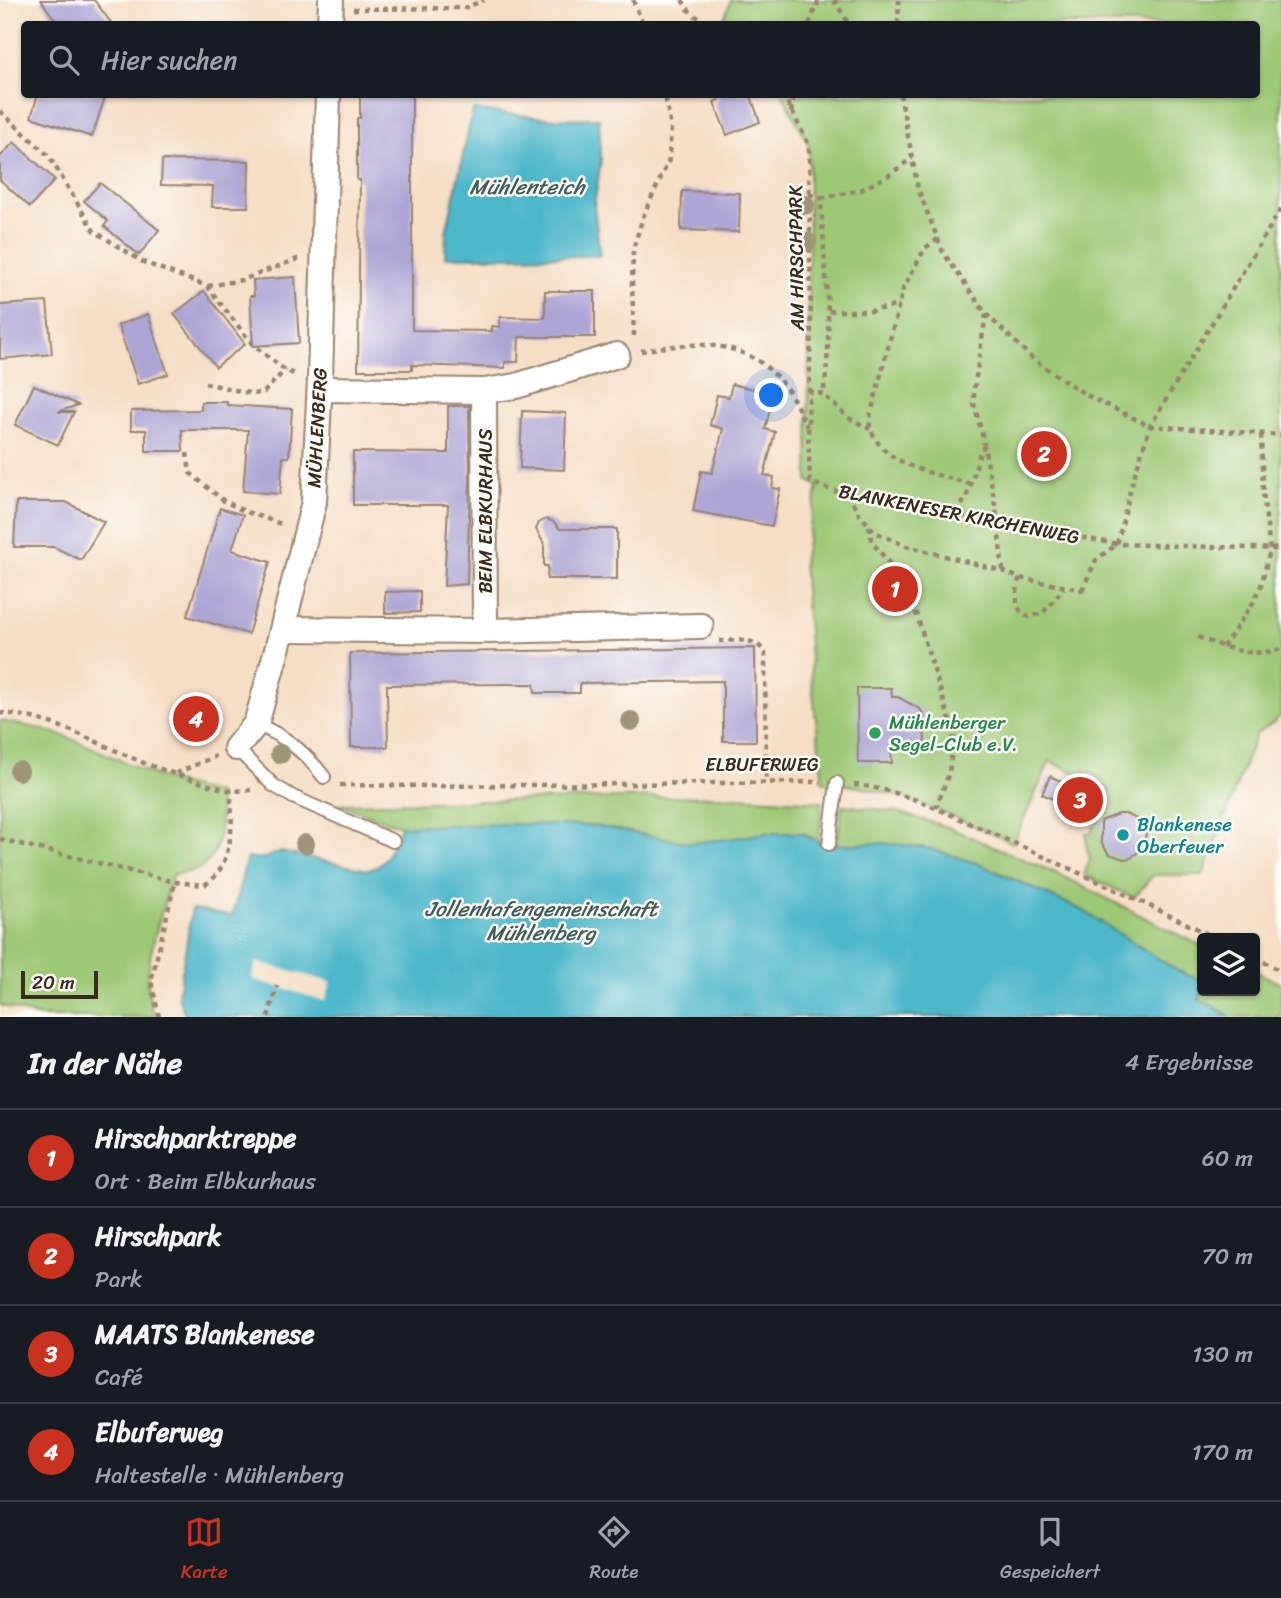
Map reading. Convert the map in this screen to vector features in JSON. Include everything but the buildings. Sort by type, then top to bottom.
[{"type":"street","name":"MÜHLENBERG","points":[[236,748],[256,724],[283,629],[314,502],[328,98]]},
{"type":"street","points":[[320,384],[484,391],[516,386],[617,355]]},
{"type":"street","name":"BEIM ELBKURHAUS","points":[[484,391],[485,631]]},
{"type":"street","points":[[283,629],[706,634]]},
{"type":"lane","points":[[256,724],[287,739],[316,765],[324,777]]},
{"type":"lane","points":[[236,748],[273,785],[310,806],[393,841]]},
{"type":"lane","points":[[829,844],[837,783]]},
{"type":"path","points":[[331,11],[465,8],[484,0]]},
{"type":"path","points":[[633,0],[642,21]]},
{"type":"path","points":[[682,0],[691,13],[703,21]]},
{"type":"path","points":[[810,21],[813,8],[819,0]]},
{"type":"path","points":[[834,0],[847,21]]},
{"type":"path","points":[[898,21],[899,0]]},
{"type":"path","points":[[634,336],[634,248],[645,214],[669,160],[671,128],[666,98]]},
{"type":"path","name":"AM HIRSCHPARK","points":[[785,98],[809,145],[811,334],[808,427]]},
{"type":"path","points":[[791,113],[793,98]]},
{"type":"path","points":[[901,98],[918,189],[943,252],[986,314],[1034,360],[1086,395],[1150,426],[1281,435]]},
{"type":"path","points":[[0,111],[49,156],[94,231],[142,262],[207,286],[242,280],[304,256],[323,256]]},
{"type":"path","points":[[809,194],[821,198],[861,190],[889,175],[912,158]]},
{"type":"path","points":[[821,198],[829,311],[827,372],[823,394]]},
{"type":"path","points":[[848,494],[875,532],[906,546],[1003,571],[1019,578],[1085,591],[1096,560],[1117,544],[1150,426],[1281,209]]},
{"type":"path","points":[[870,429],[869,412],[888,353],[899,305],[913,268],[925,248],[938,239]]},
{"type":"path","points":[[207,286],[253,345],[285,370],[320,384]]},
{"type":"path","points":[[829,311],[872,311],[899,305]]},
{"type":"path","points":[[986,314],[974,404],[985,446],[997,516]]},
{"type":"path","name":"BLANKENESER KIRCHENWEG","points":[[645,350],[699,344],[746,352],[758,360],[782,383],[808,427],[810,482],[848,494],[1117,544],[1281,549]]},
{"type":"path","points":[[205,383],[253,394],[264,391],[285,370]]},
{"type":"path","points":[[808,391],[823,394],[847,416],[870,429],[884,449],[909,466],[971,484]]},
{"type":"path","points":[[1223,647],[1253,603],[1261,586],[1270,550],[1263,493],[1261,433]]},
{"type":"path","points":[[959,514],[981,449],[985,446]]},
{"type":"path","points":[[187,453],[191,472],[224,501],[287,526]]},
{"type":"path","points":[[869,526],[872,542],[908,587],[954,734],[949,773],[936,808]]},
{"type":"path","points":[[999,536],[1003,571]]},
{"type":"path","points":[[1019,578],[1018,608],[1029,617],[1042,613],[1064,587]]},
{"type":"path","points":[[706,634],[752,641],[762,646],[765,653],[766,782]]},
{"type":"path","points":[[1198,637],[1246,652],[1281,649]]},
{"type":"path","points":[[0,713],[57,724],[137,760],[230,790],[247,791],[273,785]]},
{"type":"path","points":[[175,774],[236,748]]},
{"type":"path","name":"ELBUFERWEG","points":[[324,777],[336,784],[357,785],[766,782],[859,785],[936,808],[1206,933]]},
{"type":"path","points":[[0,839],[175,882],[204,885],[217,876],[225,857],[233,807],[230,790]]},
{"type":"path","points":[[159,1017],[151,981],[175,882]]},
{"type":"path","points":[[1260,960],[1281,971]]},
{"type":"path","points":[[268,1017],[277,986]]},
{"type":"green space","points":[[731,0],[1281,0],[1281,715],[1256,734],[1203,875],[1153,875],[1134,898],[1084,875],[1090,858],[1086,833],[1091,833],[1110,790],[1050,761],[1013,843],[898,796],[823,782],[803,562],[818,486],[808,481],[809,145],[785,98],[1260,98],[1260,21],[723,21]]},
{"type":"green space","points":[[0,721],[56,733],[163,778],[218,793],[220,834],[214,853],[197,870],[173,874],[157,928],[148,983],[155,1017],[39,1017],[0,1005]]},
{"type":"green space","points":[[719,796],[822,802],[819,842],[802,833],[766,833],[690,843],[595,826],[401,826],[338,804]]},
{"type":"green space","points":[[842,805],[897,812],[947,827],[1056,873],[1197,944],[1197,979],[1178,971],[1107,927],[1019,881],[976,863],[927,848],[837,845]]},
{"type":"green space","points":[[1260,974],[1281,984],[1281,1017],[1232,1017],[1198,998],[1260,996]]},
{"type":"water","name":"Mühlenteich","points":[[473,110],[554,119],[599,118],[601,161],[594,206],[600,256],[445,257],[446,233]]},
{"type":"water","name":"Jollenhafengemeinschaft Mühlenberg","points":[[401,826],[595,826],[690,843],[766,833],[802,833],[819,842],[837,845],[883,843],[927,848],[976,863],[1082,910],[1178,971],[1197,979],[1199,999],[1232,1017],[186,1017],[178,996],[192,909],[232,916],[247,858],[264,858],[281,852],[368,870],[375,868],[385,859]]},
{"type":"pier","points":[[256,962],[331,982],[325,1001],[252,979]]},
{"type":"place","name":"Hirschpark","points":[[1044,454]]},
{"type":"place","name":"Hirschparktreppe","points":[[895,589]]},
{"type":"place","name":"Elbuferweg","points":[[196,719]]},
{"type":"place","name":"Mühlenberger Segel-Club e.V.","points":[[875,733]]},
{"type":"place","name":"MAATS Blankenese","points":[[1080,800]]},
{"type":"place","name":"Blankenese Oberfeuer","points":[[1123,835]]}]
